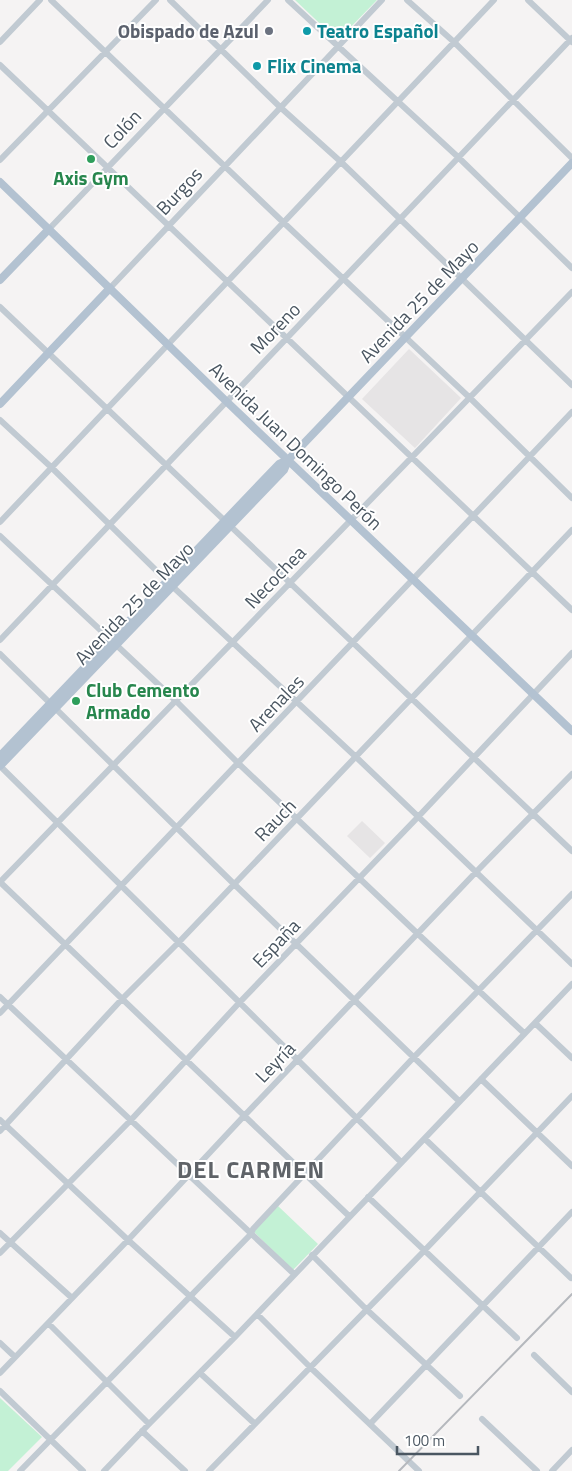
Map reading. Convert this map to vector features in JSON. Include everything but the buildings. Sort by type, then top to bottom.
[{"type":"main road","name":"Avenida 25 de Mayo","points":[[0,756],[53,705],[170,584],[227,524],[279,464],[288,460],[406,339],[572,163]]},
{"type":"main road","name":"Avenida Juan Domingo Perón","points":[[0,182],[226,402],[572,731]]},
{"type":"main road","name":"Colón","points":[[0,280],[49,229]]},
{"type":"main road","name":"Burgos","points":[[0,404],[110,288]]},
{"type":"main road","name":"Avenida 25 de Mayo","points":[[0,766],[53,705]]},
{"type":"street","points":[[0,42],[40,0]]},
{"type":"street","points":[[51,0],[470,398],[572,498]]},
{"type":"street","points":[[0,160],[156,0]]},
{"type":"street","points":[[170,0],[572,385]]},
{"type":"street","name":"Colón","points":[[49,229],[268,0]]},
{"type":"street","points":[[288,0],[458,157],[572,268]]},
{"type":"street","name":"Burgos","points":[[110,288],[382,0]]},
{"type":"street","points":[[407,0],[454,42],[572,158]]},
{"type":"street","points":[[0,522],[494,0]]},
{"type":"street","points":[[528,0],[571,40]]},
{"type":"street","name":"Moreno","points":[[0,640],[286,337],[571,40]]},
{"type":"street","points":[[0,65],[572,610]]},
{"type":"street","name":"Necochea","points":[[0,882],[572,292]]},
{"type":"street","points":[[0,307],[354,643],[472,758],[572,851]]},
{"type":"street","name":"Arenales","points":[[0,1013],[572,412]]},
{"type":"street","points":[[0,420],[51,467],[170,584],[356,757],[572,964]]},
{"type":"street","name":"Rauch","points":[[0,1131],[122,999],[180,942],[572,530]]},
{"type":"street","points":[[0,536],[176,701],[238,764],[524,1034]]},
{"type":"street","name":"España","points":[[0,1253],[69,1185],[239,1003],[572,653]]},
{"type":"street","points":[[0,654],[234,884],[459,1101]]},
{"type":"street","points":[[0,766],[401,1162]]},
{"type":"street","name":"Leyría","points":[[0,1373],[476,872],[572,774]]},
{"type":"street","points":[[0,882],[349,1216]]},
{"type":"street","points":[[20,1471],[251,1234],[253,1229],[414,1057],[572,894]]},
{"type":"street","points":[[104,1471],[235,1337],[572,984]]},
{"type":"street","points":[[0,997],[294,1274]]},
{"type":"street","points":[[535,1023],[572,1058]]},
{"type":"street","points":[[481,1079],[572,1166]]},
{"type":"street","points":[[210,1471],[572,1096]]},
{"type":"street","points":[[0,1120],[235,1337]]},
{"type":"street","points":[[425,1139],[571,1278]]},
{"type":"street","points":[[368,1197],[517,1338]]},
{"type":"street","points":[[370,1424],[572,1212]]},
{"type":"street","points":[[0,1234],[72,1298]]},
{"type":"street","points":[[312,1255],[366,1309],[460,1396]]},
{"type":"street","points":[[257,1314],[419,1471]]},
{"type":"street","points":[[48,1323],[149,1424]]},
{"type":"street","points":[[0,1344],[15,1357]]},
{"type":"street","points":[[534,1355],[572,1392]]},
{"type":"street","points":[[200,1373],[255,1424]]},
{"type":"street","points":[[0,1391],[83,1471]]},
{"type":"street","points":[[482,1419],[537,1471]]},
{"type":"street","points":[[142,1431],[185,1471]]},
{"type":"street","points":[[552,1471],[572,1450]]},
{"type":"shaded area","points":[[409,349],[461,398],[415,448],[362,399]]},
{"type":"shaded area","points":[[362,821],[385,843],[370,858],[347,836]]},
{"type":"green space","points":[[295,0],[377,0],[339,38],[333,36]]},
{"type":"green space","points":[[278,1206],[318,1244],[293,1270],[253,1231]]},
{"type":"green space","points":[[0,1398],[42,1437],[8,1471],[0,1471]]},
{"type":"railway","points":[[399,1471],[572,1294]]},
{"type":"place","name":"Obispado de Azul","points":[[269,31]]},
{"type":"place","name":"Teatro Español","points":[[307,31]]},
{"type":"place","name":"Flix Cinema","points":[[257,66]]},
{"type":"place","name":"Axis Gym","points":[[91,159]]},
{"type":"place","name":"Club Cemento Armado","points":[[76,701]]},
{"type":"district","name":"DEL CARMEN","points":[[251,1170]]}]
